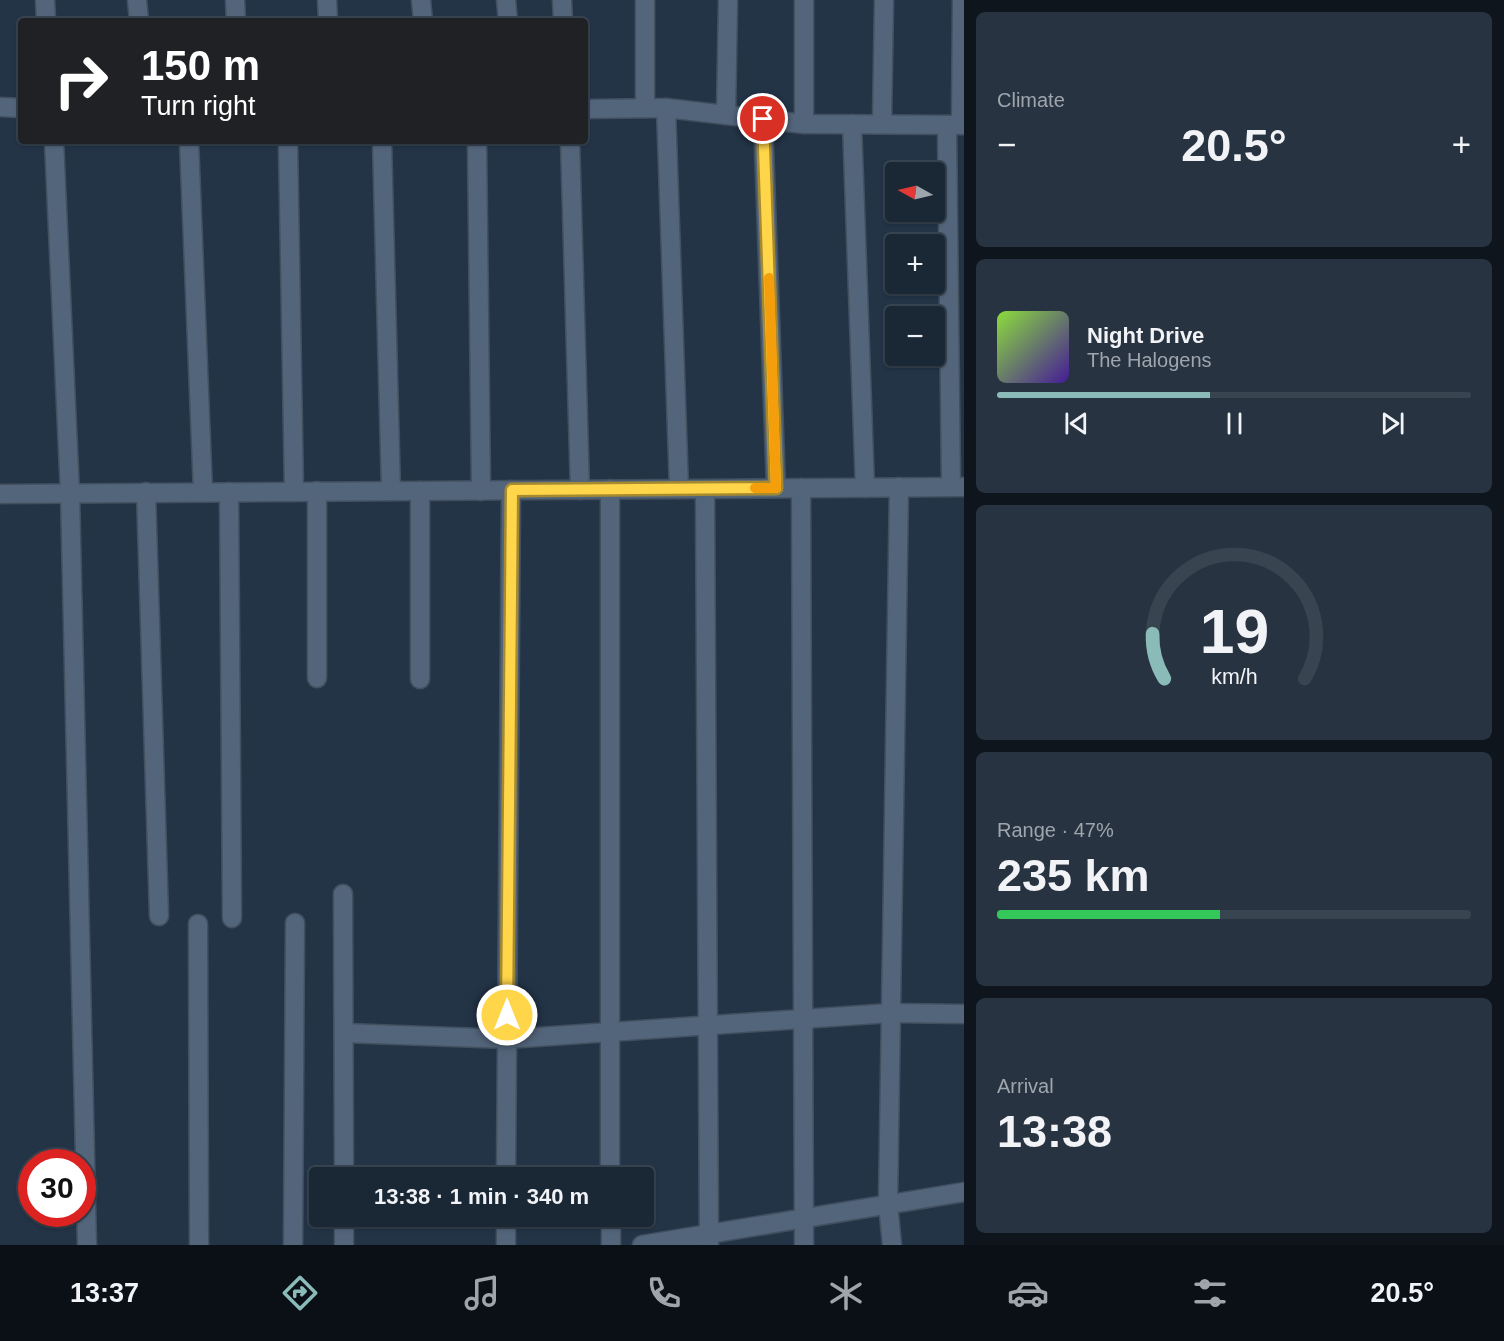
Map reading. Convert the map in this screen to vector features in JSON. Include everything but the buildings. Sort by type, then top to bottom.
[{"type":"street","points":[[45,0],[46,18]]},
{"type":"street","points":[[137,0],[139,18]]},
{"type":"street","points":[[235,0],[236,18]]},
{"type":"street","points":[[327,0],[328,18]]},
{"type":"street","points":[[421,0],[423,18]]},
{"type":"street","points":[[506,0],[508,18]]},
{"type":"street","points":[[562,0],[563,18]]},
{"type":"street","points":[[645,0],[645,108]]},
{"type":"street","points":[[726,115],[728,0]]},
{"type":"street","points":[[804,0],[804,124]]},
{"type":"street","points":[[882,124],[884,0]]},
{"type":"street","points":[[0,494],[958,487],[957,125],[962,0]]},
{"type":"street","points":[[0,107],[18,108]]},
{"type":"street","points":[[666,108],[679,489]]},
{"type":"street","points":[[588,109],[666,108],[804,124],[957,125]]},
{"type":"street","points":[[763,119],[776,488]]},
{"type":"street","points":[[852,124],[865,488]]},
{"type":"street","points":[[54,144],[70,493],[87,1245]]},
{"type":"street","points":[[189,144],[202,492]]},
{"type":"street","points":[[288,144],[294,492]]},
{"type":"street","points":[[382,144],[391,491]]},
{"type":"street","points":[[477,144],[481,491]]},
{"type":"street","points":[[570,144],[580,490]]},
{"type":"street","points":[[892,1245],[888,1204],[899,487]]},
{"type":"street","points":[[801,488],[802,1219],[804,1245]]},
{"type":"street","points":[[610,489],[610,1167]]},
{"type":"street","points":[[705,489],[709,1240]]},
{"type":"street","points":[[506,1167],[512,490]]},
{"type":"street","points":[[316,678],[317,491]]},
{"type":"street","points":[[420,491],[420,679]]},
{"type":"street","points":[[146,492],[159,916]]},
{"type":"street","points":[[229,492],[232,918]]},
{"type":"street","points":[[343,894],[344,1167]]},
{"type":"street","points":[[293,1245],[295,923]]},
{"type":"street","points":[[198,924],[199,1245]]},
{"type":"street","points":[[344,1033],[507,1039],[891,1013],[964,1014]]},
{"type":"street","points":[[642,1245],[709,1240],[802,1219],[888,1204],[964,1196]]},
{"type":"street","points":[[344,1227],[344,1245]]},
{"type":"street","points":[[506,1227],[506,1245]]},
{"type":"street","points":[[610,1227],[611,1245]]},
{"type":"slow traffic","points":[[755,488],[776,488],[769,278]]},
{"type":"route","points":[[507,1015],[512,490],[776,488],[763,119]]}]
